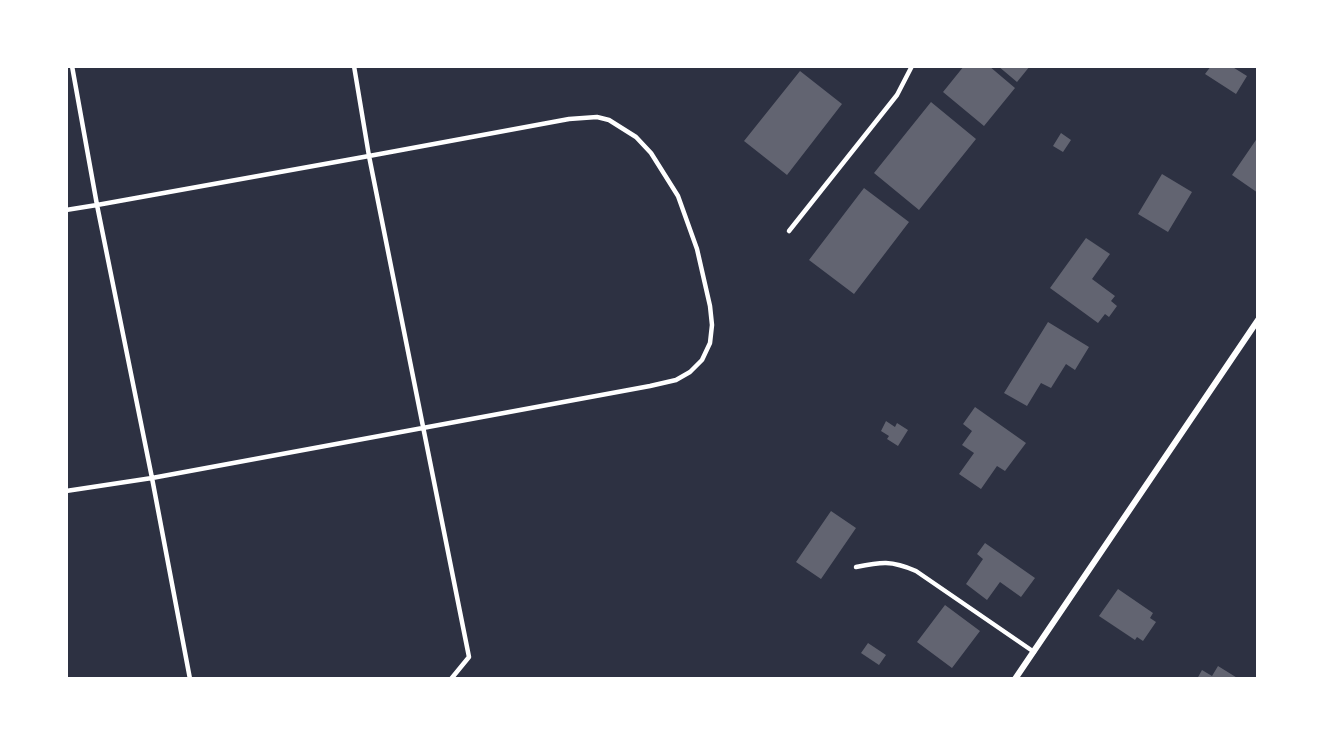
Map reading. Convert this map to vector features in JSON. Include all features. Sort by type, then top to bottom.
[{"type":"street","points":[[1015,679],[1258,320]]},
{"type":"lane","points":[[72,66],[190,679]]},
{"type":"lane","points":[[354,66],[369,156],[469,657],[451,679]]},
{"type":"lane","points":[[789,231],[897,95],[912,66]]},
{"type":"lane","points":[[66,210],[568,119],[597,117],[609,120],[636,137],[651,153],[678,196],[697,249],[712,325],[710,343],[702,360],[690,372],[676,380],[152,478],[66,491]]},
{"type":"lane","points":[[856,567],[877,563],[898,563],[916,571],[1034,652]]},
{"type":"building","points":[[964,66],[989,66],[1015,88],[984,126],[943,92]]},
{"type":"building","points":[[998,66],[1030,66],[1017,82]]},
{"type":"building","points":[[1211,66],[1231,66],[1247,76],[1236,94],[1205,74]]},
{"type":"building","points":[[800,71],[842,104],[787,175],[744,141]]},
{"type":"building","points":[[931,102],[976,139],[919,210],[874,173]]},
{"type":"building","points":[[1061,133],[1071,140],[1063,152],[1053,146]]},
{"type":"building","points":[[1258,137],[1258,193],[1232,175]]},
{"type":"building","points":[[1162,174],[1192,192],[1168,232],[1138,214]]},
{"type":"building","points":[[864,188],[909,222],[854,294],[809,260]]},
{"type":"building","points":[[1086,238],[1110,254],[1092,279],[1115,296],[1111,301],[1117,306],[1109,317],[1105,314],[1098,323],[1050,288]]},
{"type":"building","points":[[1048,322],[1089,347],[1075,370],[1066,364],[1051,388],[1041,383],[1027,406],[1004,393]]},
{"type":"building","points":[[975,407],[1026,443],[1005,471],[997,466],[981,489],[959,474],[974,453],[962,445],[972,431],[963,424]]},
{"type":"building","points":[[886,421],[895,427],[897,423],[908,430],[898,446],[887,439],[889,436],[881,431]]},
{"type":"building","points":[[831,511],[856,528],[821,579],[796,562]]},
{"type":"building","points":[[985,543],[1035,578],[1021,597],[1000,582],[987,600],[966,584],[983,559],[977,554]]},
{"type":"building","points":[[1118,589],[1153,613],[1150,618],[1156,622],[1143,641],[1137,637],[1135,640],[1099,616]]},
{"type":"building","points":[[945,605],[980,631],[952,668],[917,642]]},
{"type":"building","points":[[868,643],[886,655],[879,665],[861,653]]},
{"type":"building","points":[[1218,666],[1239,679],[1197,679],[1202,670],[1212,676]]}]
